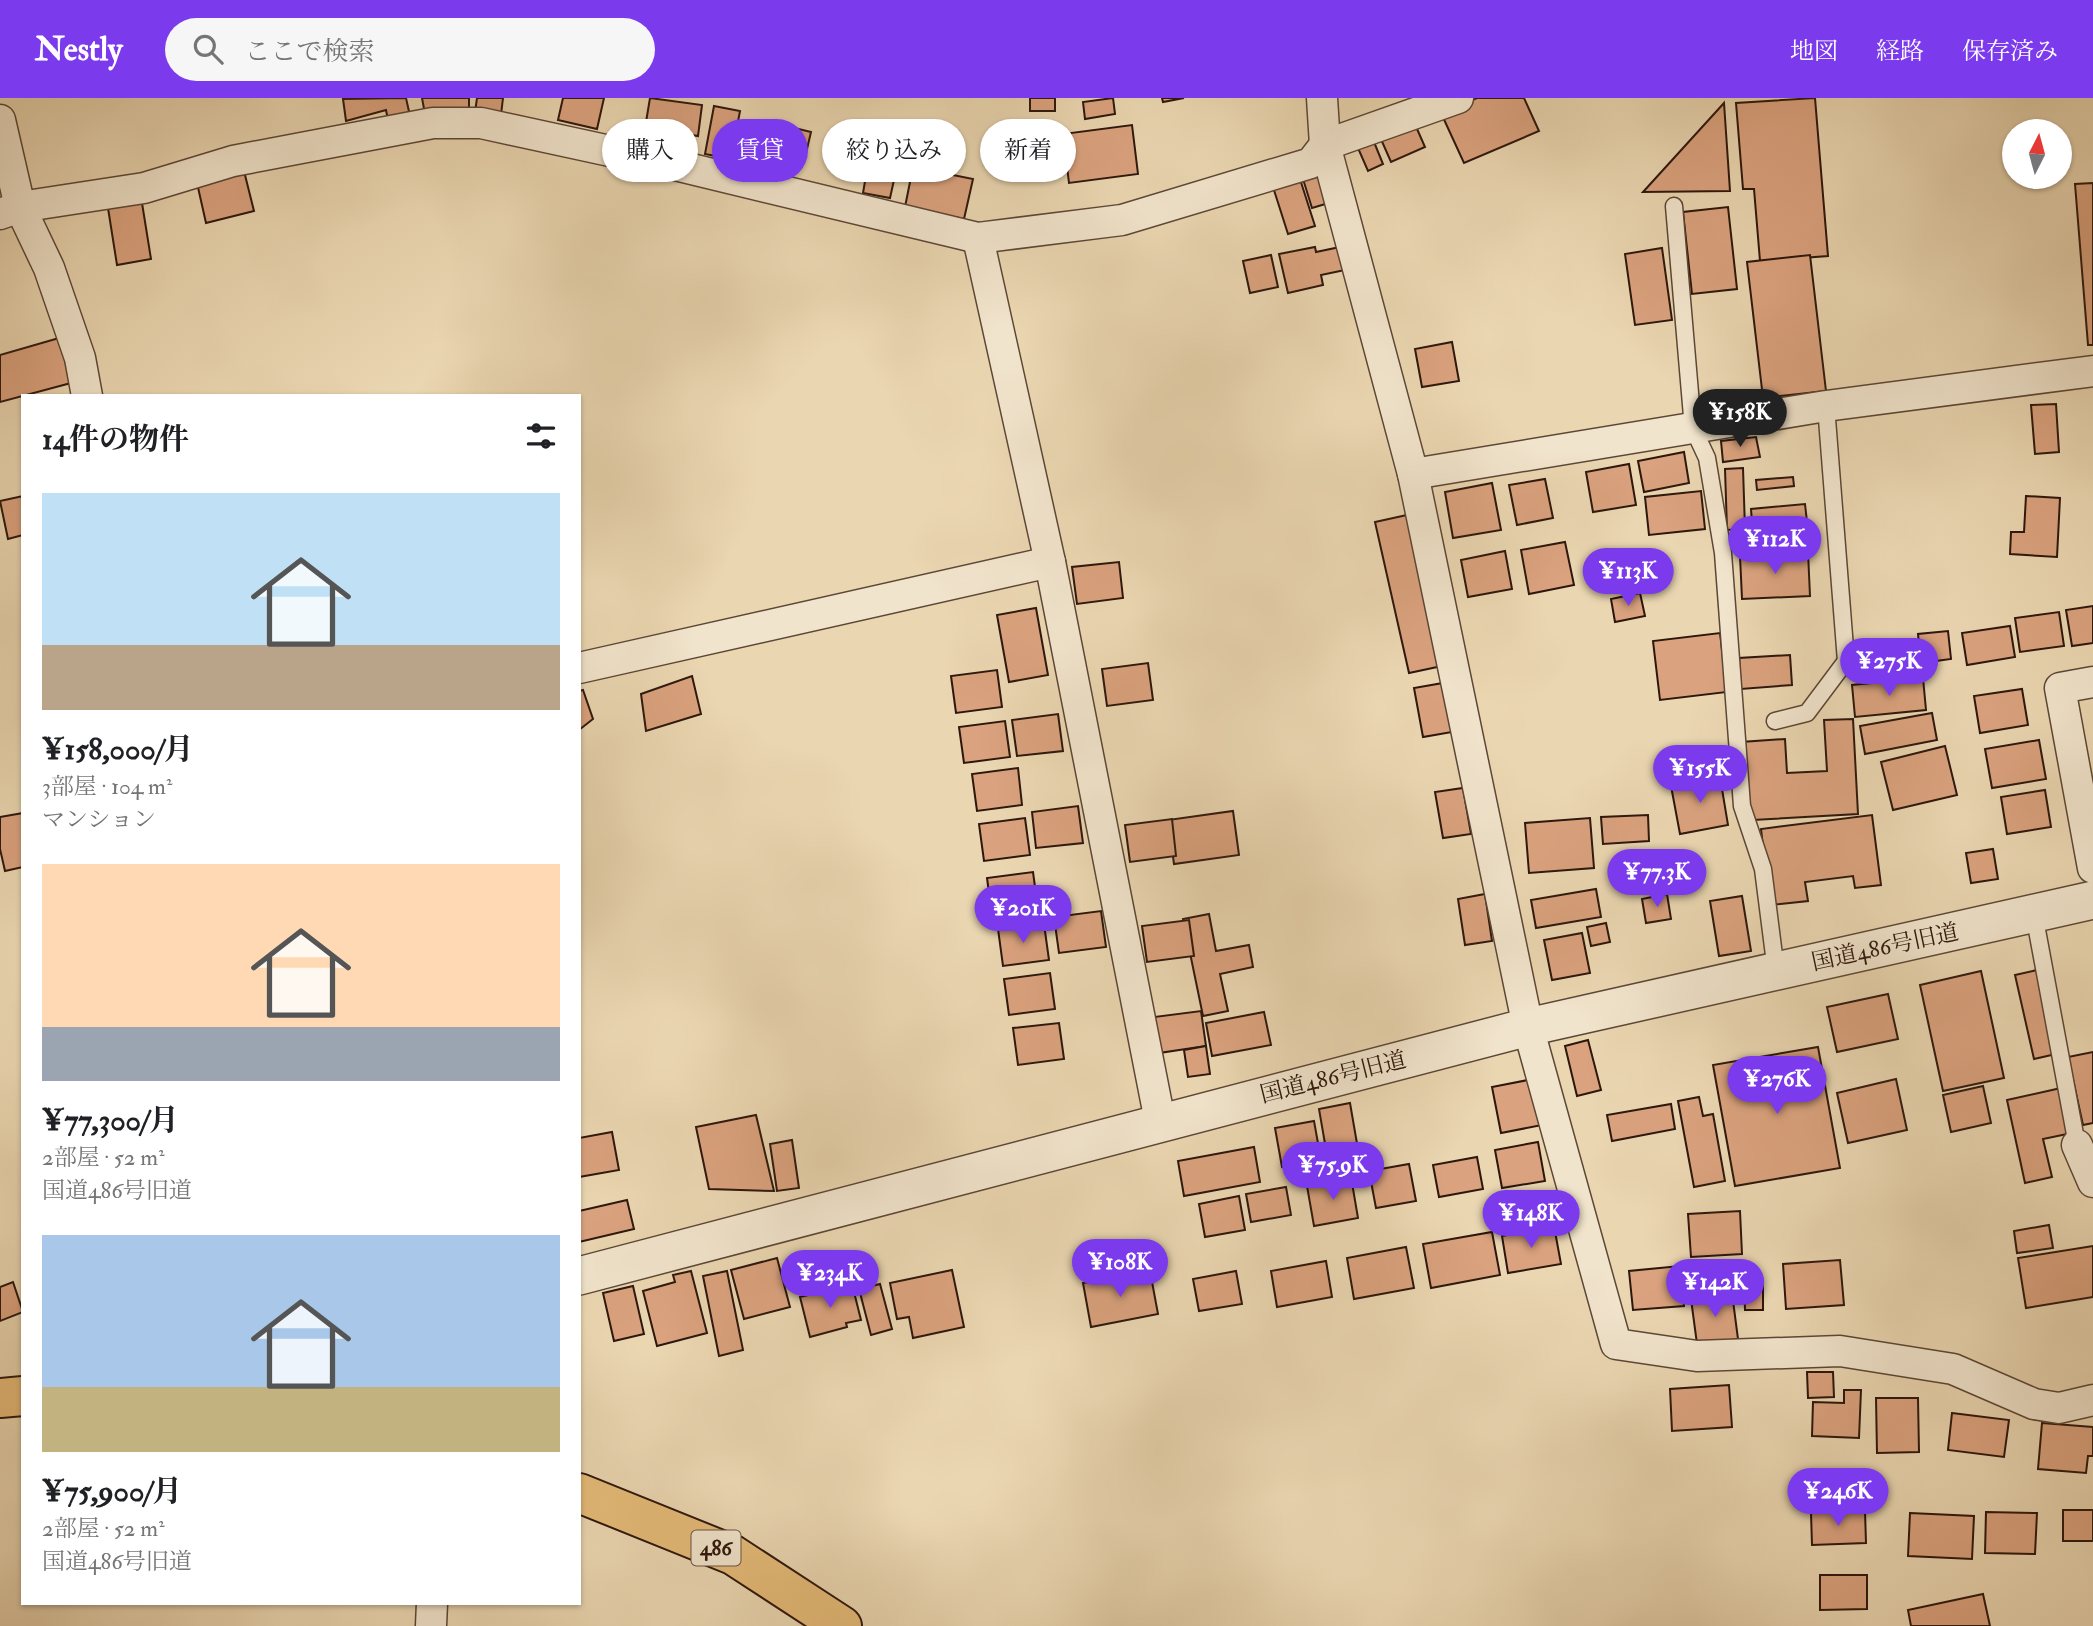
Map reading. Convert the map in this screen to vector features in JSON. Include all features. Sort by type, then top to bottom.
[{"type":"highway","points":[[0,1398],[21,1396]]},
{"type":"highway","name":"486","points":[[581,1494],[733,1555],[842,1626]]},
{"type":"street","points":[[1322,98],[1325,145],[1413,474],[1528,1027],[1616,1344],[1698,1356],[1840,1351],[1953,1368],[2034,1404],[2059,1408],[2093,1400]]},
{"type":"street","points":[[10,210],[144,188],[233,161],[433,123],[481,123],[679,166],[978,238],[1122,219],[1311,163],[1325,145],[1458,98]]},
{"type":"street","points":[[0,120],[10,210],[49,268],[80,358],[88,394]]},
{"type":"street","points":[[978,238],[1050,562],[1160,1121]]},
{"type":"street","points":[[1413,474],[1826,406],[2093,370]]},
{"type":"street","points":[[581,668],[1050,562]]},
{"type":"street","points":[[2093,682],[2060,688],[2093,868]]},
{"type":"street","name":"国道486号旧道","points":[[581,1275],[1160,1121],[1528,1027],[2093,900]]},
{"type":"street","points":[[2077,1145],[2093,1182]]},
{"type":"street","points":[[431,1626],[432,1605]]},
{"type":"lane","points":[[1674,206],[1693,428],[1707,458],[1723,553],[1742,806],[1763,869],[1776,971]]},
{"type":"lane","points":[[1775,721],[1807,713],[1846,661],[1826,406]]},
{"type":"lane","points":[[2034,914],[2077,1145]]},
{"type":"building","points":[[406,98],[410,116],[388,120],[386,110],[346,121],[343,99]]},
{"type":"building","points":[[422,98],[469,98],[469,113],[425,114]]},
{"type":"building","points":[[477,98],[503,98],[501,115],[475,112]]},
{"type":"building","points":[[563,98],[604,98],[597,129],[558,120]]},
{"type":"building","points":[[650,98],[702,105],[698,136],[698,119],[646,119]]},
{"type":"building","points":[[1030,98],[1055,98],[1055,111],[1030,111]]},
{"type":"building","points":[[1113,98],[1115,114],[1085,119],[1083,102]]},
{"type":"building","points":[[1162,98],[1184,98],[1163,102]]},
{"type":"building","points":[[1477,98],[1524,98],[1539,131],[1464,163],[1441,113]]},
{"type":"building","points":[[1815,98],[1828,256],[1760,261],[1754,189],[1743,189],[1736,103]]},
{"type":"building","points":[[1724,103],[1730,191],[1643,192]]},
{"type":"building","points":[[714,106],[740,111],[738,119],[712,119],[712,155],[705,154]]},
{"type":"building","points":[[1414,122],[1425,147],[1391,162],[1380,137]]},
{"type":"building","points":[[1132,125],[1138,174],[1069,183],[1076,182],[1076,132]]},
{"type":"building","points":[[1374,142],[1383,164],[1368,171],[1358,148]]},
{"type":"building","points":[[244,171],[254,211],[206,223],[197,183]]},
{"type":"building","points":[[1322,173],[1332,202],[1312,208],[1303,179]]},
{"type":"building","points":[[966,178],[973,179],[964,219],[905,207],[910,182],[966,182]]},
{"type":"building","points":[[1300,179],[1315,226],[1288,234],[1273,187]]},
{"type":"building","points":[[865,182],[894,182],[890,198],[863,193]]},
{"type":"building","points":[[2093,183],[2093,345],[2088,345],[2075,184]]},
{"type":"building","points":[[142,203],[151,259],[117,265],[108,208]]},
{"type":"building","points":[[1728,207],[1737,289],[1692,294],[1683,212]]},
{"type":"building","points":[[1315,247],[1316,252],[1340,247],[1345,270],[1321,275],[1323,285],[1288,293],[1279,254]]},
{"type":"building","points":[[1662,248],[1672,320],[1635,325],[1625,254]]},
{"type":"building","points":[[1271,255],[1278,287],[1250,293],[1243,261]]},
{"type":"building","points":[[1810,255],[1826,391],[1763,398],[1747,262]]},
{"type":"building","points":[[59,338],[71,383],[21,394],[21,396],[0,402],[0,355]]},
{"type":"building","points":[[1452,342],[1459,381],[1422,387],[1415,349]]},
{"type":"building","points":[[2056,404],[2059,452],[2035,454],[2031,405]]},
{"type":"building","points":[[1756,437],[1760,457],[1723,462],[1721,441]]},
{"type":"building","points":[[1684,452],[1689,483],[1644,492],[1638,461]]},
{"type":"building","points":[[1629,464],[1636,505],[1593,512],[1586,472]]},
{"type":"building","points":[[1743,468],[1745,529],[1727,530],[1725,469]]},
{"type":"building","points":[[1793,477],[1794,486],[1757,490],[1756,480]]},
{"type":"building","points":[[1545,479],[1553,518],[1517,525],[1509,485]]},
{"type":"building","points":[[1492,483],[1501,530],[1453,538],[1445,492]]},
{"type":"building","points":[[1701,491],[1705,529],[1649,535],[1645,497]]},
{"type":"building","points":[[21,496],[21,536],[8,539],[0,501]]},
{"type":"building","points":[[2026,496],[2060,498],[2057,557],[2010,554],[2011,532],[2024,532]]},
{"type":"building","points":[[1805,504],[1808,531],[1753,536],[1751,509]]},
{"type":"building","points":[[1407,515],[1442,666],[1409,673],[1375,522]]},
{"type":"building","points":[[1565,542],[1574,585],[1529,594],[1521,550]]},
{"type":"building","points":[[1505,551],[1512,589],[1468,597],[1461,560]]},
{"type":"building","points":[[1808,552],[1810,596],[1742,599],[1740,556]]},
{"type":"building","points":[[1119,562],[1123,598],[1077,604],[1072,567]]},
{"type":"building","points":[[1640,593],[1645,616],[1615,622],[1611,599]]},
{"type":"building","points":[[2093,606],[2093,643],[2072,646],[2066,610]]},
{"type":"building","points":[[1036,608],[1048,675],[1009,682],[997,615]]},
{"type":"building","points":[[2059,612],[2064,646],[2020,652],[2015,618]]},
{"type":"building","points":[[2010,626],[2015,657],[1967,665],[1962,633]]},
{"type":"building","points":[[1948,631],[1951,659],[1921,663],[1918,634]]},
{"type":"building","points":[[1720,633],[1727,692],[1660,700],[1653,641]]},
{"type":"building","points":[[1913,644],[1914,660],[1870,665],[1868,649]]},
{"type":"building","points":[[1790,655],[1792,685],[1741,689],[1739,658]]},
{"type":"building","points":[[1148,663],[1153,700],[1107,706],[1102,669]]},
{"type":"building","points":[[997,670],[1002,707],[956,713],[951,676]]},
{"type":"building","points":[[692,676],[701,714],[646,731],[641,694]]},
{"type":"building","points":[[1923,678],[1926,710],[1855,717],[1852,685]]},
{"type":"building","points":[[1443,683],[1452,732],[1423,737],[1414,688]]},
{"type":"building","points":[[2022,689],[2028,725],[1980,733],[1974,696]]},
{"type":"building","points":[[581,690],[593,719],[581,728]]},
{"type":"building","points":[[1932,713],[1937,740],[1865,754],[1860,726]]},
{"type":"building","points":[[1058,714],[1063,751],[1017,756],[1012,720]]},
{"type":"building","points":[[1853,719],[1858,814],[1753,820],[1744,783],[1741,742],[1785,739],[1787,773],[1827,771],[1824,720]]},
{"type":"building","points":[[1005,721],[1010,757],[964,763],[959,727]]},
{"type":"building","points":[[2039,740],[2046,779],[1992,788],[1985,749]]},
{"type":"building","points":[[1945,746],[1957,795],[1893,810],[1881,762]]},
{"type":"building","points":[[1018,768],[1022,805],[977,811],[972,774]]},
{"type":"building","points":[[1720,777],[1728,825],[1680,834],[1671,786]]},
{"type":"building","points":[[1463,788],[1471,834],[1443,838],[1435,792]]},
{"type":"building","points":[[2045,790],[2051,827],[2007,834],[2001,797]]},
{"type":"building","points":[[1078,806],[1083,843],[1036,848],[1032,812]]},
{"type":"building","points":[[1233,811],[1239,855],[1174,864],[1168,820]]},
{"type":"building","points":[[21,813],[21,867],[5,871],[0,849],[0,817]]},
{"type":"building","points":[[1648,815],[1649,841],[1603,844],[1601,817]]},
{"type":"building","points":[[1872,815],[1881,885],[1855,888],[1853,876],[1805,882],[1808,901],[1770,905],[1761,829]]},
{"type":"building","points":[[1025,818],[1030,855],[984,861],[979,824]]},
{"type":"building","points":[[1590,818],[1594,868],[1529,873],[1525,823]]},
{"type":"building","points":[[1172,819],[1176,856],[1130,862],[1125,825]]},
{"type":"building","points":[[1993,849],[1998,879],[1971,883],[1966,853]]},
{"type":"building","points":[[1033,872],[1038,909],[992,915],[987,878]]},
{"type":"building","points":[[1596,889],[1601,917],[1536,928],[1531,900]]},
{"type":"building","points":[[1485,894],[1492,941],[1465,945],[1458,899]]},
{"type":"building","points":[[1667,894],[1671,919],[1646,923],[1642,899]]},
{"type":"building","points":[[1742,896],[1751,951],[1719,956],[1710,901]]},
{"type":"building","points":[[1101,911],[1106,947],[1059,953],[1054,917]]},
{"type":"building","points":[[1209,914],[1216,951],[1249,945],[1253,967],[1220,974],[1228,1011],[1203,1016],[1183,919]]},
{"type":"building","points":[[1189,920],[1194,956],[1147,962],[1142,926]]},
{"type":"building","points":[[1606,923],[1610,942],[1591,946],[1587,927]]},
{"type":"building","points":[[1044,924],[1049,960],[1003,966],[998,929]]},
{"type":"building","points":[[1582,933],[1590,973],[1552,980],[1544,940]]},
{"type":"building","points":[[2037,970],[2056,1054],[2034,1059],[2015,975]]},
{"type":"building","points":[[1981,971],[2004,1078],[1943,1091],[1920,985]]},
{"type":"building","points":[[1050,973],[1055,1009],[1009,1015],[1004,979]]},
{"type":"building","points":[[1888,994],[1898,1039],[1837,1052],[1827,1007]]},
{"type":"building","points":[[1201,1011],[1206,1046],[1159,1053],[1154,1017]]},
{"type":"building","points":[[1264,1012],[1271,1045],[1212,1056],[1206,1023]]},
{"type":"building","points":[[1059,1023],[1064,1059],[1018,1065],[1013,1028]]},
{"type":"building","points":[[1588,1040],[1601,1090],[1577,1096],[1565,1046]]},
{"type":"building","points":[[1206,1046],[1210,1074],[1188,1077],[1184,1050]]},
{"type":"building","points":[[1818,1047],[1840,1168],[1735,1186],[1713,1065]]},
{"type":"building","points":[[2093,1052],[2093,1123],[2083,1125],[2068,1057]]},
{"type":"building","points":[[1533,1079],[1542,1125],[1501,1133],[1492,1087]]},
{"type":"building","points":[[1896,1079],[1907,1130],[1848,1143],[1837,1093]]},
{"type":"building","points":[[1983,1086],[1991,1123],[1951,1132],[1943,1095]]},
{"type":"building","points":[[2061,1088],[2072,1133],[2043,1139],[2052,1177],[2025,1183],[2007,1100]]},
{"type":"building","points":[[1699,1097],[1703,1116],[1713,1114],[1725,1181],[1694,1187],[1678,1101]]},
{"type":"building","points":[[1350,1103],[1360,1161],[1329,1167],[1319,1109]]},
{"type":"building","points":[[1671,1104],[1675,1129],[1612,1141],[1607,1115]]},
{"type":"building","points":[[756,1115],[774,1191],[709,1189],[696,1127]]},
{"type":"building","points":[[1314,1121],[1321,1160],[1282,1167],[1275,1128]]},
{"type":"building","points":[[612,1132],[619,1170],[581,1177],[581,1138]]},
{"type":"building","points":[[792,1140],[799,1188],[777,1191],[770,1144]]},
{"type":"building","points":[[1538,1142],[1545,1181],[1502,1188],[1495,1150]]},
{"type":"building","points":[[1254,1147],[1260,1182],[1184,1196],[1178,1161]]},
{"type":"building","points":[[1477,1157],[1483,1189],[1439,1197],[1433,1165]]},
{"type":"building","points":[[1409,1164],[1416,1201],[1376,1208],[1369,1171]]},
{"type":"building","points":[[1351,1177],[1358,1218],[1314,1226],[1307,1186]]},
{"type":"building","points":[[1286,1187],[1291,1215],[1251,1222],[1246,1194]]},
{"type":"building","points":[[1239,1196],[1245,1230],[1205,1237],[1199,1204]]},
{"type":"building","points":[[627,1200],[634,1229],[581,1242],[581,1211]]},
{"type":"building","points":[[1740,1211],[1742,1254],[1691,1257],[1688,1214]]},
{"type":"building","points":[[2049,1225],[2053,1248],[2017,1253],[2014,1231]]},
{"type":"building","points":[[1554,1226],[1561,1264],[1508,1273],[1502,1236]]},
{"type":"building","points":[[1492,1232],[1500,1275],[1431,1288],[1423,1244]]},
{"type":"building","points":[[2093,1246],[2093,1297],[2026,1308],[2018,1258]]},
{"type":"building","points":[[1406,1247],[1414,1288],[1354,1299],[1347,1258]]},
{"type":"building","points":[[777,1258],[790,1307],[744,1319],[731,1270]]},
{"type":"building","points":[[1840,1260],[1844,1305],[1786,1309],[1783,1264]]},
{"type":"building","points":[[1326,1261],[1332,1297],[1277,1307],[1271,1271]]},
{"type":"building","points":[[1680,1266],[1684,1306],[1633,1310],[1629,1271]]},
{"type":"building","points":[[952,1270],[964,1327],[913,1338],[909,1317],[897,1319],[890,1283]]},
{"type":"building","points":[[691,1271],[707,1333],[657,1346],[643,1291],[675,1282],[673,1275]]},
{"type":"building","points":[[727,1271],[743,1350],[719,1356],[703,1276]]},
{"type":"building","points":[[1150,1271],[1158,1314],[1091,1327],[1083,1283]]},
{"type":"building","points":[[1236,1271],[1242,1304],[1199,1311],[1193,1279]]},
{"type":"building","points":[[1744,1281],[1763,1282],[1763,1310],[1745,1310]]},
{"type":"building","points":[[13,1282],[21,1313],[0,1321],[0,1287]]},
{"type":"building","points":[[852,1284],[861,1320],[846,1323],[847,1327],[810,1337],[800,1297]]},
{"type":"building","points":[[880,1284],[892,1329],[871,1335],[859,1289]]},
{"type":"building","points":[[633,1286],[644,1334],[614,1341],[603,1293]]},
{"type":"building","points":[[1732,1293],[1738,1339],[1697,1344],[1691,1299]]},
{"type":"building","points":[[1807,1372],[1833,1372],[1834,1397],[1808,1398]]},
{"type":"building","points":[[1729,1385],[1732,1427],[1672,1431],[1670,1389]]},
{"type":"building","points":[[1844,1390],[1861,1390],[1859,1438],[1812,1436],[1813,1402],[1844,1403]]},
{"type":"building","points":[[1876,1398],[1918,1398],[1919,1452],[1877,1453]]},
{"type":"building","points":[[1952,1413],[2009,1420],[2004,1457],[1948,1450]]},
{"type":"building","points":[[2042,1423],[2093,1427],[2093,1456],[2088,1456],[2086,1473],[2038,1469]]},
{"type":"building","points":[[2063,1510],[2093,1510],[2093,1541],[2063,1541]]},
{"type":"building","points":[[1865,1511],[1866,1543],[1812,1545],[1811,1513]]},
{"type":"building","points":[[1986,1512],[2037,1513],[2035,1554],[1985,1553]]},
{"type":"building","points":[[1910,1513],[1974,1516],[1972,1559],[1908,1556]]},
{"type":"building","points":[[1820,1575],[1867,1575],[1867,1609],[1820,1610]]},
{"type":"building","points":[[1983,1594],[1990,1626],[1911,1626],[1908,1610]]}]
